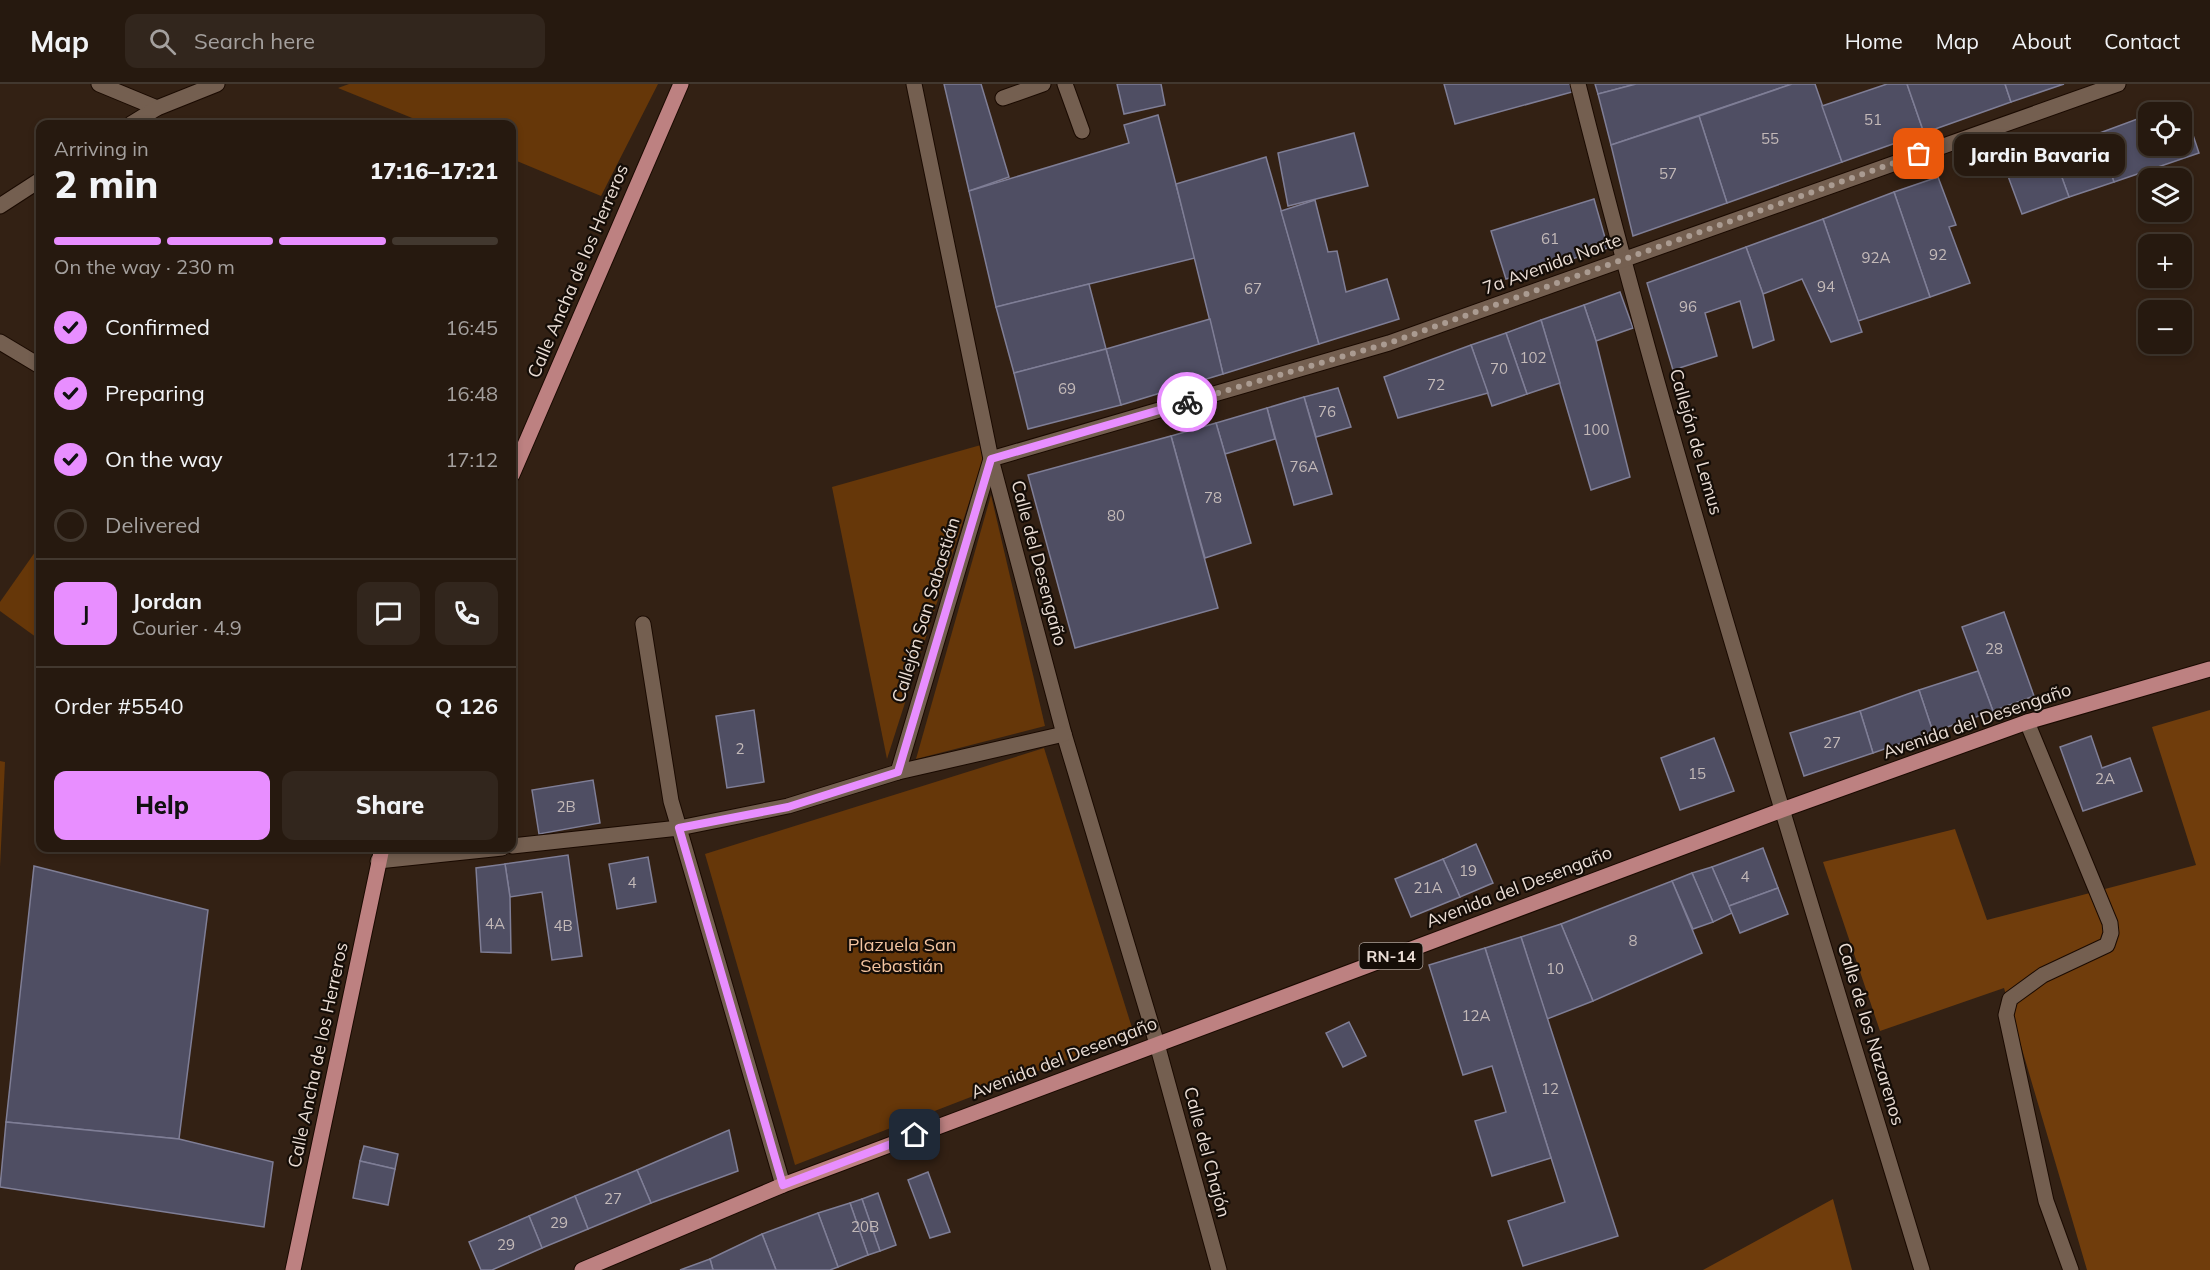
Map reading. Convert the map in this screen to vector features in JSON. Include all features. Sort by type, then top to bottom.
[{"type":"main road","name":"Calle Ancha de los Herreros","points":[[516,466],[681,84]]},
{"type":"main road","name":"Avenida del Desengaño","points":[[582,1270],[783,1185],[1782,810],[2027,722],[2210,669]]},
{"type":"main road","name":"Calle Ancha de los Herreros","points":[[293,1270],[380,854]]},
{"type":"street","points":[[99,84],[157,108]]},
{"type":"street","points":[[138,120],[157,108],[217,84]]},
{"type":"street","name":"Calle del Desengaño","points":[[914,84],[991,459],[1064,734],[1157,1044]]},
{"type":"street","points":[[1003,98],[1043,84]]},
{"type":"street","points":[[1065,84],[1082,131]]},
{"type":"street","name":"Callejón de Lemus","points":[[1578,84],[1622,260],[1782,810]]},
{"type":"street","name":"7a Avenida Norte","points":[[991,459],[1389,343],[2118,84]]},
{"type":"street","points":[[0,206],[36,183]]},
{"type":"street","points":[[0,342],[36,364]]},
{"type":"street","name":"Callejón San Sabastián","points":[[898,772],[991,459]]},
{"type":"street","points":[[644,624],[671,801],[783,1185]]},
{"type":"street","points":[[2027,722],[2110,923],[2111,933],[2107,945],[2043,975],[2010,999],[2006,1015],[2046,1201],[2071,1270]]},
{"type":"street","points":[[516,846],[679,828],[788,807],[898,772],[1064,734]]},
{"type":"street","name":"Calle de los Nazarenos","points":[[1782,810],[1922,1270]]},
{"type":"street","points":[[380,854],[421,852]]},
{"type":"street","name":"Calle del Chajón","points":[[1157,1044],[1219,1270]]},
{"type":"green space","points":[[349,84],[658,84],[601,196],[516,161],[516,120],[417,120],[338,88]]},
{"type":"green space","points":[[988,443],[887,759],[832,487]]},
{"type":"green space","points":[[991,495],[1045,726],[916,759]]},
{"type":"green space","points":[[36,551],[36,637],[0,611],[0,602]]},
{"type":"green space","name":"Plazuela San Sebastián","points":[[1044,748],[1134,1034],[795,1165],[705,854]]},
{"type":"green space","points":[[0,761],[5,762],[0,867]]},
{"type":"shaded area","points":[[2210,710],[2210,1270],[2087,1270],[2004,988],[1880,1031],[1823,862],[1955,829],[1987,920],[2196,865],[2152,727]]},
{"type":"shaded area","points":[[1833,1199],[1852,1270],[1703,1270]]},
{"type":"building","points":[[944,84],[981,84],[1009,177],[969,191]]},
{"type":"building","points":[[1117,84],[1161,84],[1165,105],[1124,114]]},
{"type":"building","points":[[1444,84],[1570,84],[1572,92],[1455,124]]},
{"type":"building","points":[[1595,84],[1636,84],[1598,94]]},
{"type":"building","points":[[1636,84],[1792,84],[1611,145],[1598,94]]},
{"type":"building","points":[[1792,84],[1815,84],[1842,162],[1727,203],[1699,116]]},
{"type":"building","points":[[1887,84],[1907,84],[1924,133],[1842,162],[1822,106]]},
{"type":"building","points":[[1907,84],[2005,84],[2011,102],[1924,133]]},
{"type":"building","points":[[2005,84],[2064,84],[2011,102]]},
{"type":"building","points":[[1158,115],[1195,258],[996,307],[969,191],[1129,143],[1124,125]]},
{"type":"building","points":[[1699,116],[1727,203],[1633,236],[1611,145]]},
{"type":"building","points":[[2138,119],[2138,156],[2190,156],[2155,168],[2138,168],[2138,174],[2114,182],[2097,134]]},
{"type":"building","points":[[2192,132],[2199,153],[2192,155]]},
{"type":"building","points":[[1354,133],[1368,186],[1288,206],[1278,153]]},
{"type":"building","points":[[2097,134],[2114,182],[2069,197],[2052,150]]},
{"type":"building","points":[[2052,150],[2069,197],[2022,214],[2005,168]]},
{"type":"building","points":[[1266,157],[1319,344],[1223,374],[1176,184]]},
{"type":"building","points":[[1938,177],[1956,225],[1949,227],[1970,283],[1930,297],[1894,192]]},
{"type":"building","points":[[1894,192],[1930,297],[1858,321],[1823,219]]},
{"type":"building","points":[[1594,199],[1608,248],[1506,279],[1491,231]]},
{"type":"building","points":[[1315,200],[1328,252],[1337,251],[1346,292],[1387,279],[1399,319],[1319,344],[1281,211]]},
{"type":"building","points":[[1823,219],[1862,332],[1831,342],[1802,279],[1763,294],[1746,247]]},
{"type":"building","points":[[1746,247],[1763,294],[1774,340],[1753,348],[1740,301],[1705,313],[1717,356],[1673,370],[1647,283]]},
{"type":"building","points":[[1089,284],[1106,349],[1014,373],[996,307]]},
{"type":"building","points":[[1620,292],[1633,328],[1596,341],[1584,305]]},
{"type":"building","points":[[1584,305],[1596,341],[1630,477],[1591,490],[1541,320]]},
{"type":"building","points":[[1210,319],[1223,374],[1121,405],[1106,349]]},
{"type":"building","points":[[1541,320],[1560,383],[1527,394],[1506,333]]},
{"type":"building","points":[[1506,333],[1527,394],[1492,406],[1471,345]]},
{"type":"building","points":[[1471,345],[1488,393],[1398,418],[1384,377]]},
{"type":"building","points":[[1106,349],[1121,405],[1028,429],[1014,373]]},
{"type":"building","points":[[1338,388],[1351,427],[1316,437],[1304,397]]},
{"type":"building","points":[[1304,397],[1332,494],[1294,505],[1267,408]]},
{"type":"building","points":[[1267,408],[1275,439],[1225,454],[1216,423]]},
{"type":"building","points":[[1216,423],[1251,543],[1205,558],[1171,436]]},
{"type":"building","points":[[1171,436],[1218,608],[1075,648],[1028,475]]},
{"type":"building","points":[[2004,612],[2034,696],[1993,711],[1962,627]]},
{"type":"building","points":[[1978,671],[1993,711],[1933,732],[1919,690]]},
{"type":"building","points":[[1919,690],[1933,732],[1873,753],[1860,711]]},
{"type":"building","points":[[754,710],[764,782],[727,788],[716,716]]},
{"type":"building","points":[[1860,711],[1873,753],[1804,776],[1790,733]]},
{"type":"building","points":[[2091,736],[2102,768],[2130,758],[2142,791],[2083,811],[2060,747]]},
{"type":"building","points":[[1714,738],[1734,791],[1680,810],[1661,758]]},
{"type":"building","points":[[593,780],[600,823],[539,834],[532,790]]},
{"type":"building","points":[[1476,844],[1493,883],[1460,897],[1443,859]]},
{"type":"building","points":[[1763,848],[1778,888],[1729,906],[1712,867]]},
{"type":"building","points":[[568,855],[582,956],[552,960],[542,892],[510,897],[505,864]]},
{"type":"building","points":[[648,857],[656,902],[617,909],[609,864]]},
{"type":"building","points":[[1443,859],[1460,897],[1411,917],[1395,879]]},
{"type":"building","points":[[505,864],[510,897],[511,953],[481,952],[476,868]]},
{"type":"building","points":[[34,866],[208,910],[179,1139],[6,1122]]},
{"type":"building","points":[[1712,867],[1732,913],[1713,922],[1692,873]]},
{"type":"building","points":[[1692,873],[1713,922],[1693,929],[1672,881]]},
{"type":"building","points":[[1672,881],[1702,953],[1593,1001],[1561,924]]},
{"type":"building","points":[[1778,888],[1788,914],[1740,933],[1729,906]]},
{"type":"building","points":[[1561,924],[1593,1001],[1547,1019],[1521,937]]},
{"type":"building","points":[[1521,937],[1618,1236],[1523,1266],[1508,1221],[1565,1202],[1485,948]]},
{"type":"building","points":[[1485,948],[1551,1158],[1492,1176],[1475,1121],[1506,1112],[1492,1066],[1463,1075],[1429,965]]},
{"type":"building","points":[[1349,1022],[1366,1056],[1343,1067],[1326,1033]]},
{"type":"building","points":[[6,1122],[179,1139],[273,1162],[264,1227],[0,1187]]},
{"type":"building","points":[[729,1130],[738,1171],[651,1203],[637,1170]]},
{"type":"building","points":[[364,1146],[398,1154],[395,1169],[360,1161]]},
{"type":"building","points":[[360,1161],[395,1169],[388,1205],[353,1198]]},
{"type":"building","points":[[637,1170],[651,1203],[588,1229],[575,1196]]},
{"type":"building","points":[[928,1172],[950,1232],[930,1238],[908,1180]]},
{"type":"building","points":[[878,1193],[896,1245],[880,1251],[862,1199]]},
{"type":"building","points":[[575,1196],[588,1229],[542,1248],[529,1216]]},
{"type":"building","points":[[862,1199],[880,1251],[868,1255],[850,1203]]},
{"type":"building","points":[[850,1203],[868,1255],[838,1267],[818,1213]]},
{"type":"building","points":[[818,1213],[838,1267],[830,1270],[776,1270],[762,1234]]},
{"type":"building","points":[[529,1216],[542,1248],[492,1270],[481,1270],[469,1242]]},
{"type":"building","points":[[762,1234],[776,1270],[713,1270],[710,1259]]},
{"type":"building","points":[[710,1259],[713,1270],[680,1270]]},
{"type":"way so far","points":[[1187,402],[1389,343],[1919,154]]},
{"type":"place","name":"Jardin Bavaria","points":[[1919,154]]},
{"type":"route","points":[[915,1135],[783,1185],[679,828],[788,807],[898,772],[991,459],[1187,402]]}]
